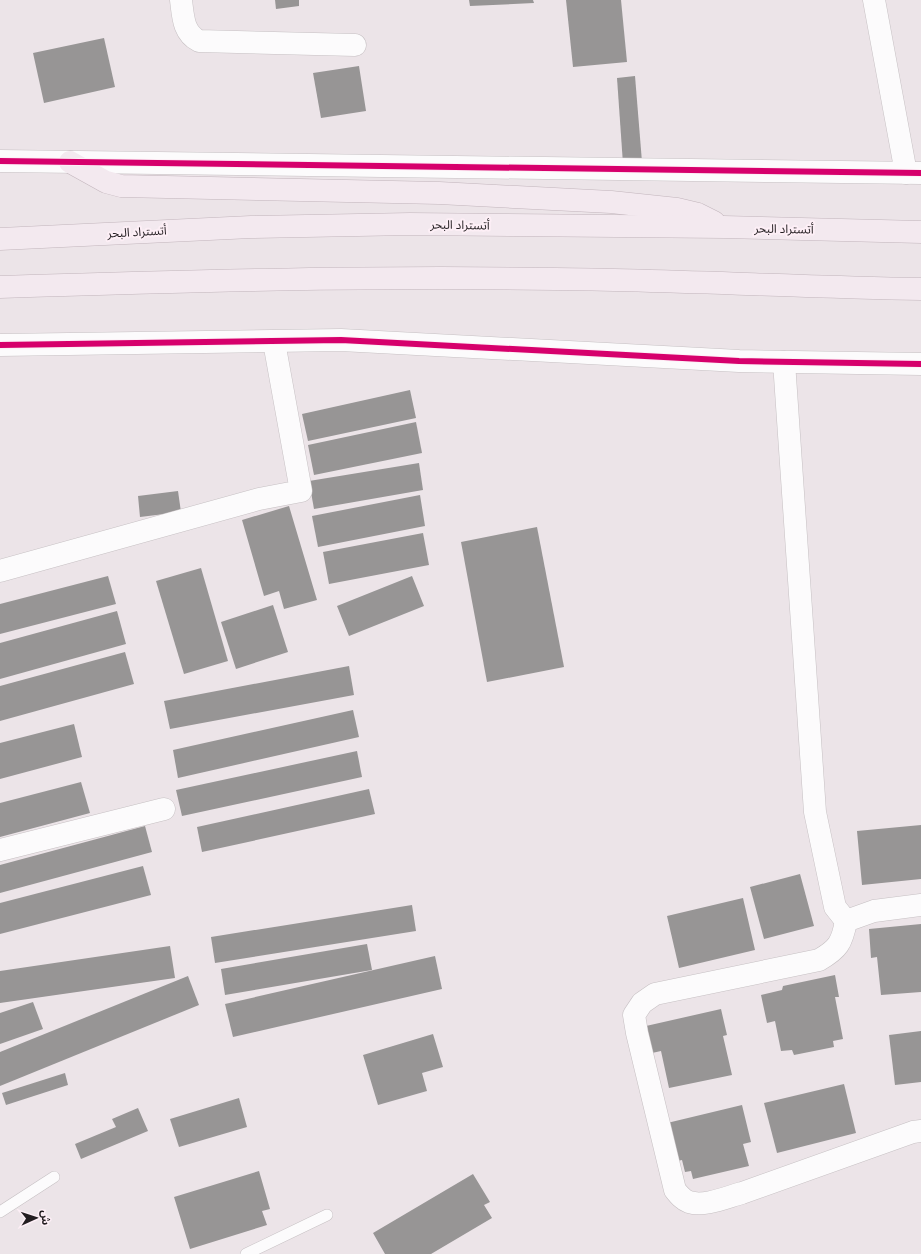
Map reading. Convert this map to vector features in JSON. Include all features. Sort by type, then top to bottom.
[{"type":"highway","points":[[70,162],[106,182],[121,186],[439,193],[611,202],[677,209],[698,214],[724,227]]},
{"type":"highway","name":"أتستراد البحر","points":[[0,239],[251,227],[410,224],[724,227],[921,232]]},
{"type":"highway","points":[[0,287],[252,279],[411,278],[557,279],[921,289]]},
{"type":"street","points":[[181,0],[186,31],[191,37],[198,41],[355,45]]},
{"type":"street","points":[[0,161],[914,173],[874,0]]},
{"type":"street","points":[[0,345],[340,340],[784,362],[921,364]]},
{"type":"street","points":[[0,571],[259,499],[301,491],[274,342]]},
{"type":"street","points":[[784,362],[815,812],[835,907],[846,921]]},
{"type":"street","points":[[0,850],[164,809]]},
{"type":"street","points":[[846,921],[874,911],[921,905]]},
{"type":"street","points":[[846,921],[841,939],[834,951],[819,960],[655,994],[642,1003],[634,1015],[675,1190],[682,1198],[690,1202],[717,1200],[742,1193],[913,1132],[921,1131]]},
{"type":"lane","points":[[0,1212],[54,1177]]},
{"type":"lane","points":[[246,1254],[327,1214]]},
{"type":"building","points":[[275,0],[299,0],[299,6],[276,9]]},
{"type":"building","points":[[469,0],[533,0],[534,3],[470,6]]},
{"type":"building","points":[[566,0],[621,0],[627,62],[573,67]]},
{"type":"building","points":[[104,38],[115,87],[44,103],[33,53]]},
{"type":"building","points":[[359,66],[366,111],[321,118],[313,73]]},
{"type":"building","points":[[635,76],[642,162],[623,164],[617,78]]},
{"type":"building","points":[[410,390],[416,418],[308,441],[302,414]]},
{"type":"building","points":[[416,422],[422,453],[314,475],[308,445]]},
{"type":"building","points":[[419,463],[423,490],[314,509],[309,481]]},
{"type":"building","points":[[178,491],[181,512],[140,517],[138,496]]},
{"type":"building","points":[[420,495],[425,526],[318,547],[312,516]]},
{"type":"building","points":[[289,506],[317,600],[284,609],[279,591],[264,596],[242,520]]},
{"type":"building","points":[[537,527],[564,667],[487,682],[461,542]]},
{"type":"building","points":[[423,533],[429,565],[329,584],[323,552]]},
{"type":"building","points":[[201,568],[228,661],[184,674],[156,581]]},
{"type":"building","points":[[108,576],[116,604],[0,634],[0,604]]},
{"type":"building","points":[[412,576],[424,606],[349,636],[337,606]]},
{"type":"building","points":[[273,605],[288,652],[236,669],[221,622]]},
{"type":"building","points":[[117,611],[126,644],[0,679],[0,643]]},
{"type":"building","points":[[125,652],[134,684],[0,721],[0,686]]},
{"type":"building","points":[[349,666],[354,695],[170,729],[164,701]]},
{"type":"building","points":[[353,710],[359,737],[178,778],[173,750]]},
{"type":"building","points":[[74,724],[82,757],[0,779],[0,743]]},
{"type":"building","points":[[357,751],[362,777],[182,816],[176,790]]},
{"type":"building","points":[[81,782],[90,813],[0,837],[0,803]]},
{"type":"building","points":[[369,789],[375,814],[202,852],[197,827]]},
{"type":"building","points":[[921,825],[921,879],[862,885],[857,831]]},
{"type":"building","points":[[145,826],[152,852],[0,893],[0,865]]},
{"type":"building","points":[[143,866],[151,895],[0,934],[0,903]]},
{"type":"building","points":[[800,874],[814,926],[764,939],[750,887]]},
{"type":"building","points":[[743,898],[755,950],[679,968],[667,916]]},
{"type":"building","points":[[412,905],[416,931],[215,963],[211,937]]},
{"type":"building","points":[[921,924],[921,992],[881,995],[877,957],[871,958],[869,929]]},
{"type":"building","points":[[367,944],[372,970],[225,995],[221,969]]},
{"type":"building","points":[[170,946],[175,978],[0,1003],[0,971]]},
{"type":"building","points":[[435,956],[442,989],[233,1037],[225,1004]]},
{"type":"building","points":[[835,975],[839,997],[835,997],[843,1039],[833,1041],[834,1047],[794,1055],[792,1050],[781,1051],[775,1021],[767,1023],[761,995],[782,990],[783,986]]},
{"type":"building","points":[[188,976],[199,1005],[0,1086],[0,1052]]},
{"type":"building","points":[[33,1002],[43,1029],[0,1044],[0,1013]]},
{"type":"building","points":[[721,1009],[727,1035],[723,1036],[732,1075],[669,1088],[661,1051],[652,1053],[646,1026]]},
{"type":"building","points":[[921,1031],[921,1082],[895,1085],[889,1035]]},
{"type":"building","points":[[433,1034],[443,1067],[422,1073],[427,1091],[378,1105],[363,1055]]},
{"type":"building","points":[[65,1073],[68,1085],[6,1105],[2,1093]]},
{"type":"building","points":[[844,1084],[856,1133],[777,1153],[764,1103]]},
{"type":"building","points":[[239,1098],[247,1127],[179,1147],[170,1119]]},
{"type":"building","points":[[742,1105],[751,1142],[743,1144],[749,1166],[693,1179],[691,1171],[685,1172],[682,1160],[673,1162],[663,1124]]},
{"type":"building","points":[[138,1108],[148,1131],[81,1159],[75,1144],[116,1127],[112,1119]]},
{"type":"building","points":[[259,1171],[270,1209],[262,1211],[267,1225],[190,1249],[174,1197]]},
{"type":"building","points":[[473,1174],[490,1202],[484,1205],[492,1218],[431,1254],[385,1254],[373,1233]]},
{"type":"cycle path","points":[[0,161],[921,173]]},
{"type":"cycle path","points":[[0,345],[341,340],[739,361],[921,364]]}]
